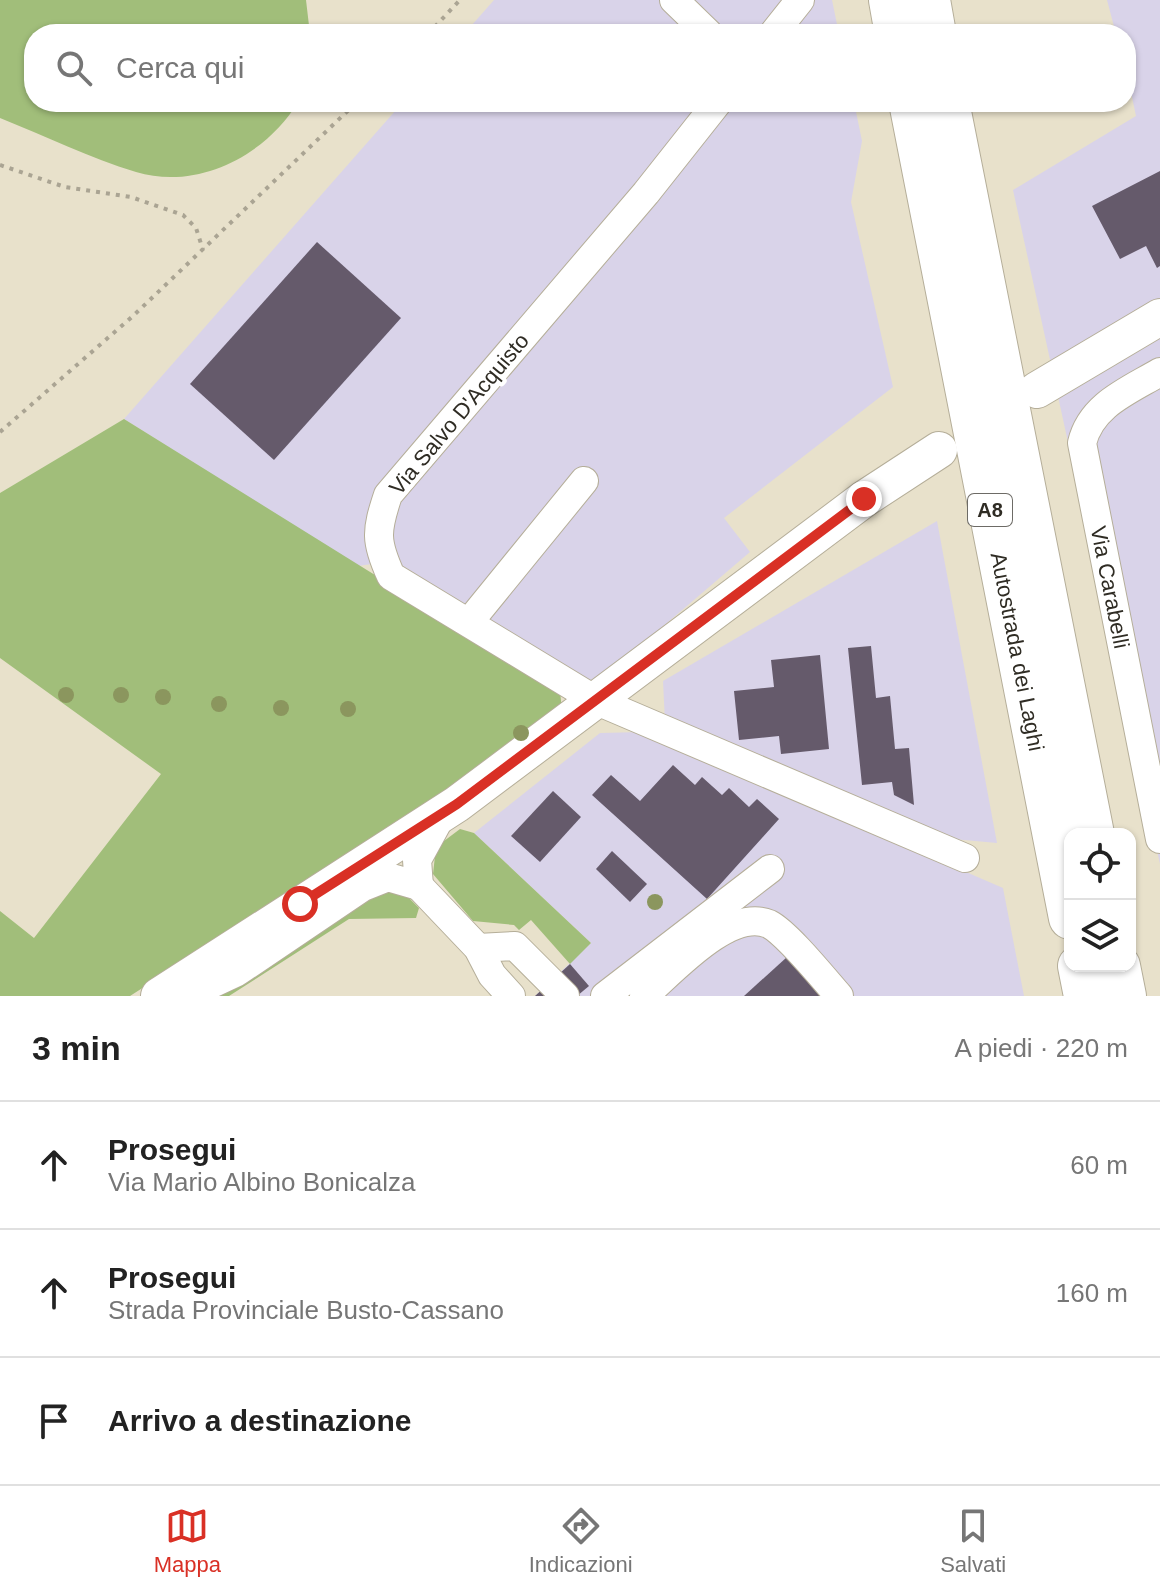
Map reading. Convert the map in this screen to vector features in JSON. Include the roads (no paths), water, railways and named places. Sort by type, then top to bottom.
[{"type":"highway","points":[[890,0],[894,24]]},
{"type":"highway","points":[[929,0],[933,24]]},
{"type":"highway","name":"Autostrada dei Laghi","points":[[912,112],[1066,900]]},
{"type":"highway","name":"Autostrada dei Laghi","points":[[950,112],[1092,828]]},
{"type":"highway","points":[[1072,996],[1076,972]]},
{"type":"highway","points":[[1079,972],[1085,996]]},
{"type":"highway","points":[[1120,972],[1125,996]]},
{"type":"main road","points":[[1037,390],[1160,317]]},
{"type":"main road","points":[[163,994],[450,808],[864,499],[939,450]]},
{"type":"street","points":[[674,0],[699,24]]},
{"type":"street","points":[[781,24],[800,0]]},
{"type":"street","name":"Via Salvo D'Acquisto","points":[[710,112],[646,193],[388,495],[378,525],[378,548],[391,576],[470,621],[597,701],[965,858]]},
{"type":"street","name":"Via Carabelli","points":[[1160,372],[1098,410],[1086,426],[1082,443],[1160,839]]},
{"type":"street","points":[[470,621],[584,481]]},
{"type":"street","points":[[419,886],[417,860],[426,837],[450,808]]},
{"type":"street","points":[[605,996],[770,869]]},
{"type":"street","points":[[163,994],[203,988],[237,972],[363,887],[388,877],[419,886],[478,948],[492,975],[511,996]]},
{"type":"street","points":[[644,996],[723,929],[745,922],[769,924],[839,996]]},
{"type":"street","points":[[478,948],[515,946],[565,996]]}]
